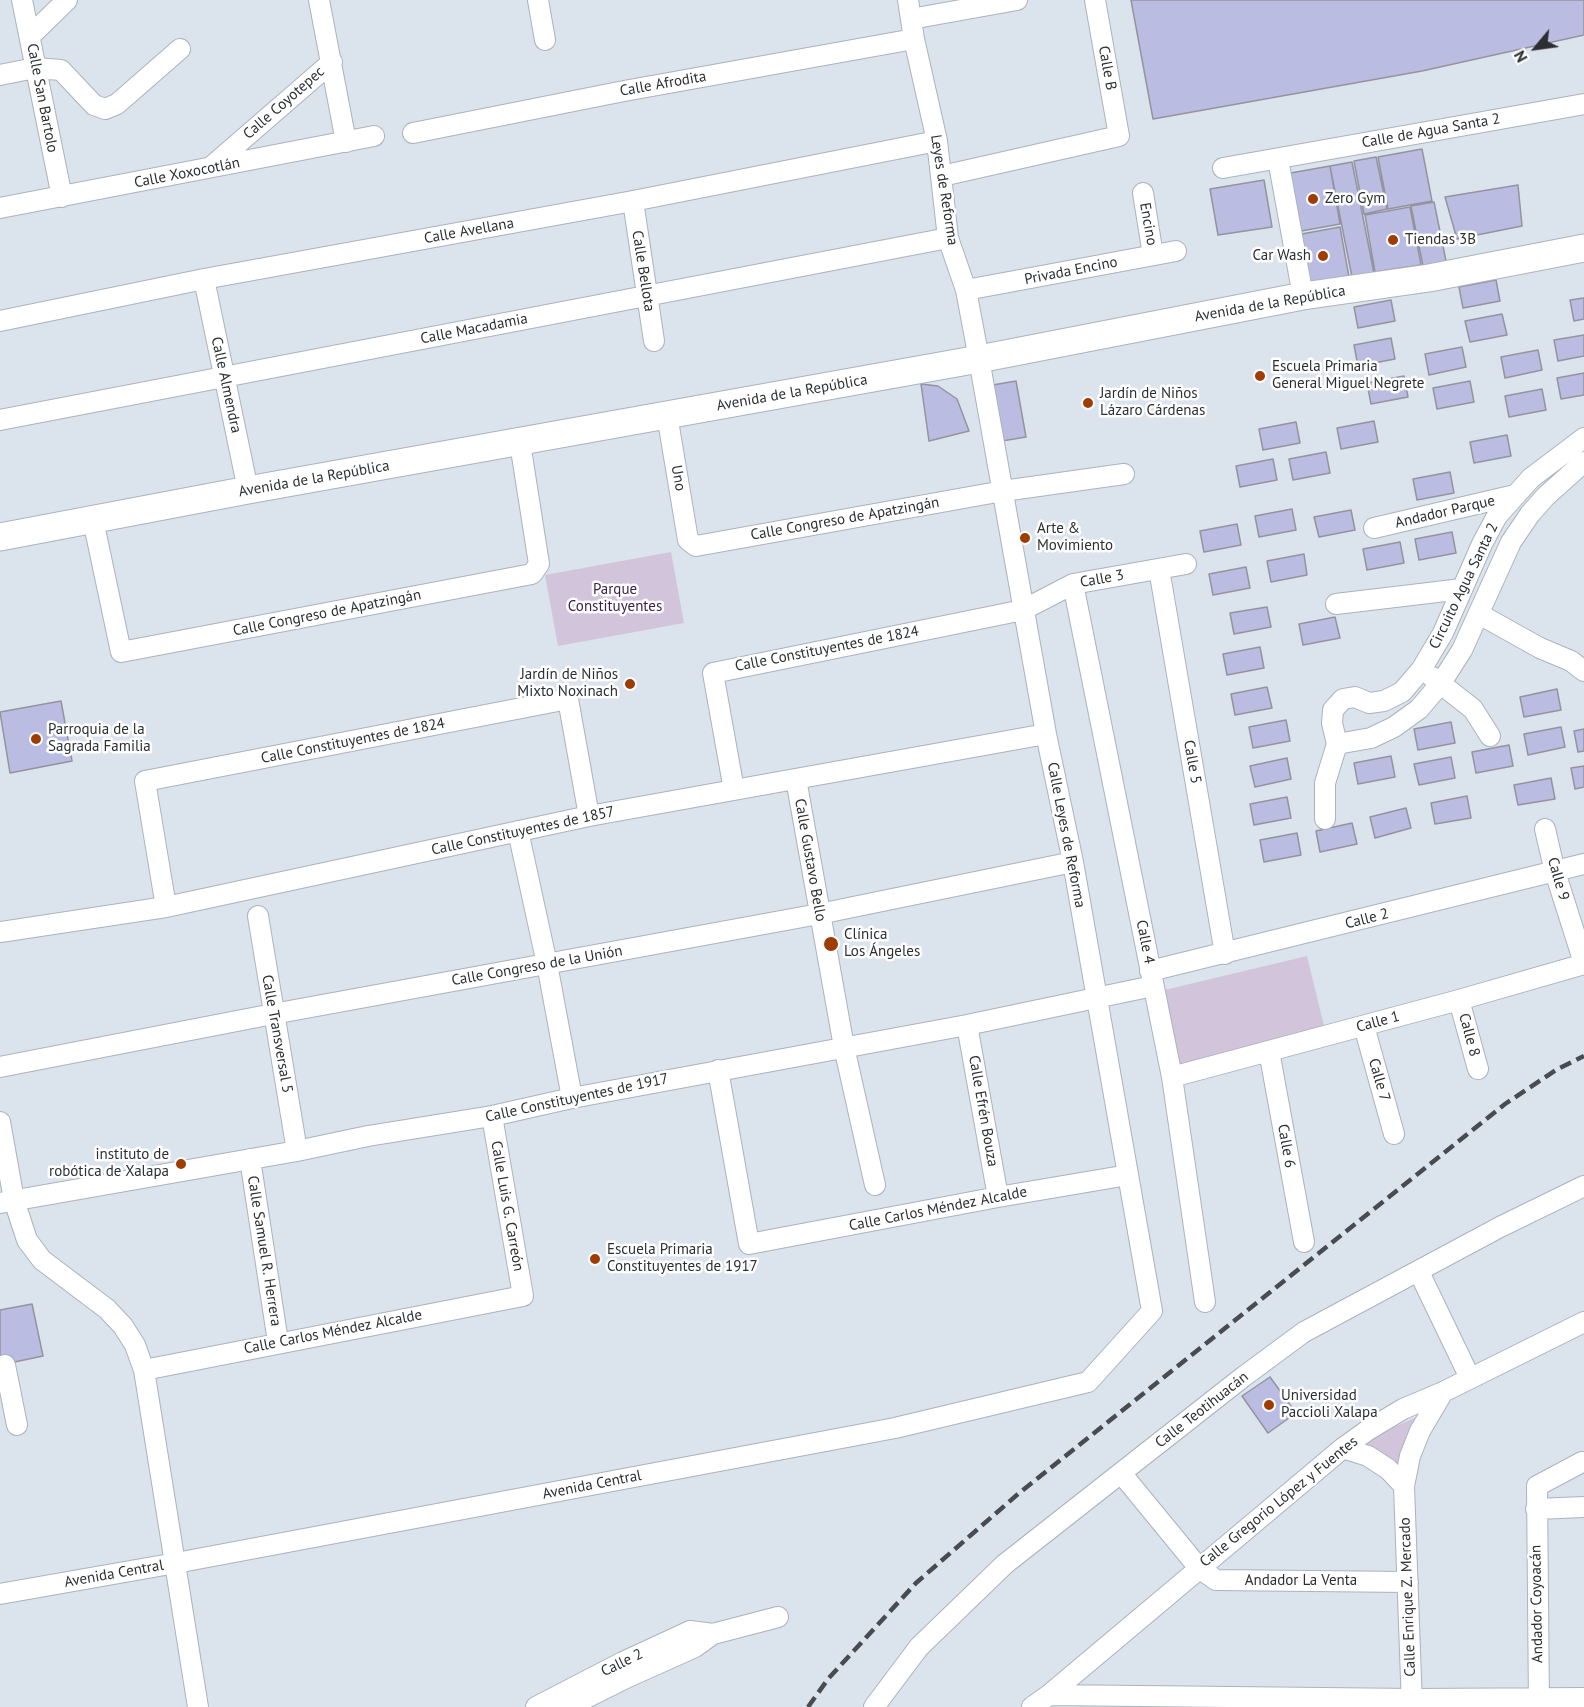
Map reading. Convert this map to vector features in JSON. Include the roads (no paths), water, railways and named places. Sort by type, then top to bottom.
[{"type":"main road","name":"Avenida de la República","points":[[0,537],[248,490],[979,359],[1303,296],[1429,278],[1584,248]]},
{"type":"street","name":"Calle San Bartolo","points":[[21,0],[62,197]]},
{"type":"street","points":[[30,36],[67,0]]},
{"type":"street","points":[[319,0],[346,142]]},
{"type":"street","points":[[538,0],[545,40]]},
{"type":"street","points":[[910,10],[1017,0]]},
{"type":"street","name":"Calle B","points":[[942,176],[1119,136],[1095,0]]},
{"type":"street","name":"Leyes de Reforma","points":[[910,10],[914,39],[937,141],[948,238],[966,290],[979,359]]},
{"type":"street","name":"Calle Afrodita","points":[[413,133],[624,91],[914,39]]},
{"type":"street","points":[[0,75],[35,68],[61,70],[94,105],[105,109],[117,104],[180,50]]},
{"type":"street","name":"Calle Coyotepec","points":[[210,168],[332,62]]},
{"type":"street","name":"Calle de Agua Santa 2","points":[[1223,168],[1584,104]]},
{"type":"street","name":"Calle Xoxocotlán","points":[[0,208],[374,136]]},
{"type":"street","name":"Calle Avellana","points":[[0,321],[204,279],[633,201],[937,141]]},
{"type":"street","points":[[1278,159],[1303,296]]},
{"type":"street","name":"Encino","points":[[1143,193],[1153,255]]},
{"type":"street","name":"Calle Bellota","points":[[633,201],[654,341]]},
{"type":"street","name":"Calle Macadamia","points":[[0,420],[948,238]]},
{"type":"street","name":"Privada Encino","points":[[966,290],[1176,251]]},
{"type":"street","name":"Calle Almendra","points":[[204,279],[248,490]]},
{"type":"street","name":"Calle Leyes de Reforma","points":[[979,359],[1152,1311]]},
{"type":"street","name":"Uno","points":[[667,415],[688,540]]},
{"type":"street","name":"Circuito Agua Santa 2","points":[[1584,438],[1532,478],[1515,495],[1492,525],[1443,633],[1421,669],[1402,692],[1384,701],[1369,703],[1355,697],[1342,699],[1333,710],[1332,723],[1337,744],[1371,738],[1394,727],[1419,709],[1441,684],[1462,650],[1511,542],[1530,514],[1546,496],[1584,462]]},
{"type":"street","name":"Calle Congreso de Apatzingán","points":[[93,520],[121,652],[532,574],[539,564],[520,443]]},
{"type":"street","name":"Calle Congreso de Apatzingán","points":[[688,540],[696,546],[1003,491],[1124,474]]},
{"type":"street","name":"Andador Parque","points":[[1374,528],[1515,495]]},
{"type":"street","name":"Calle 3","points":[[1023,610],[1073,584],[1186,564]]},
{"type":"street","name":"Calle 5","points":[[1158,569],[1225,954]]},
{"type":"street","name":"Calle 4","points":[[1073,584],[1172,1077],[1205,1302]]},
{"type":"street","points":[[1336,604],[1462,589]]},
{"type":"street","name":"Calle Constituyentes de 1824","points":[[734,790],[713,673],[1023,610]]},
{"type":"street","points":[[1479,614],[1540,648],[1571,661],[1584,671]]},
{"type":"street","points":[[1421,669],[1473,709],[1490,736]]},
{"type":"street","name":"Calle Constituyentes de 1824","points":[[165,907],[145,781],[568,699],[589,816]]},
{"type":"street","name":"Calle Constituyentes de 1857","points":[[0,932],[165,907],[589,816],[1046,734]]},
{"type":"street","points":[[1325,819],[1325,783],[1337,744]]},
{"type":"street","name":"Calle Gustavo Bello","points":[[796,779],[844,1047],[875,1185]]},
{"type":"street","name":"Calle 9","points":[[1545,830],[1555,872],[1584,964]]},
{"type":"street","points":[[518,831],[547,964],[572,1098]]},
{"type":"street","name":"Calle Congreso de la Unión","points":[[0,1067],[273,1014],[819,914],[1072,862]]},
{"type":"street","name":"Calle 2","points":[[1152,979],[1225,954],[1584,864]]},
{"type":"street","name":"Calle Transversal 5","points":[[258,916],[297,1151]]},
{"type":"street","name":"Calle 1","points":[[1172,1077],[1584,964]]},
{"type":"street","name":"Calle Constituyentes de 1917","points":[[7,1202],[297,1151],[368,1136],[492,1116],[718,1070],[967,1025],[1096,998],[1152,979]]},
{"type":"street","name":"Calle 8","points":[[1459,1000],[1478,1069]]},
{"type":"street","name":"Calle Efrén Bouza","points":[[967,1025],[998,1197]]},
{"type":"street","name":"Calle 7","points":[[1364,1026],[1394,1134]]},
{"type":"street","name":"Calle 6","points":[[1269,1051],[1304,1242]]},
{"type":"street","name":"Calle Carlos Méndez Alcalde","points":[[718,1070],[749,1244],[1128,1175]]},
{"type":"street","name":"Calle Luis G. Carreón","points":[[492,1116],[523,1296]]},
{"type":"street","points":[[0,1122],[7,1202],[27,1240],[42,1260],[107,1309],[123,1326],[135,1345],[144,1370],[198,1707]]},
{"type":"street","name":"Calle Samuel R. Herrera","points":[[250,1159],[278,1342]]},
{"type":"street","name":"Calle Teotihuacán","points":[[874,1707],[919,1647],[1005,1564],[1243,1377],[1304,1332],[1500,1227],[1584,1186]]},
{"type":"street","points":[[1419,1272],[1470,1378]]},
{"type":"street","name":"Calle Carlos Méndez Alcalde","points":[[144,1370],[278,1342],[523,1296]]},
{"type":"street","name":"Avenida Central","points":[[0,1594],[896,1428],[1088,1382],[1152,1311]]},
{"type":"street","name":"Calle Gregorio López y Fuentes","points":[[1032,1707],[1343,1448],[1368,1430],[1403,1409],[1443,1392],[1584,1322]]},
{"type":"street","points":[[6,1365],[5,1388],[17,1425]]},
{"type":"street","name":"Calle Enrique Z. Mercado","points":[[1412,1703],[1404,1486],[1410,1456],[1420,1431],[1443,1392]]},
{"type":"street","points":[[1343,1448],[1368,1456],[1388,1469],[1404,1486]]},
{"type":"street","name":"Andador Coyoacán","points":[[1539,1703],[1537,1486],[1582,1462]]},
{"type":"street","points":[[1121,1473],[1199,1568]]},
{"type":"street","points":[[1536,1509],[1584,1507]]},
{"type":"street","name":"Andador La Venta","points":[[1199,1568],[1216,1580],[1408,1582]]},
{"type":"street","name":"Calle 2","points":[[536,1707],[623,1662],[690,1632],[712,1634],[778,1617]]},
{"type":"street","name":"Calle 2","points":[[568,1707],[695,1647],[712,1634]]},
{"type":"street","points":[[1049,1695],[1173,1702],[1539,1703],[1584,1698]]},
{"type":"railway","points":[[808,1707],[828,1679],[916,1583],[1018,1494],[1505,1104],[1556,1070],[1584,1056]]},
{"type":"place","name":"Zero Gym","points":[[1313,199]]},
{"type":"place","name":"Tiendas 3B","points":[[1393,240]]},
{"type":"place","name":"Car Wash","points":[[1323,256]]},
{"type":"place","name":"Escuela Primaria General Miguel Negrete","points":[[1260,376]]},
{"type":"place","name":"Jardín de Niños Lázaro Cárdenas","points":[[1088,403]]},
{"type":"place","name":"Arte & Movimiento","points":[[1025,538]]},
{"type":"place","name":"Jardín de Niños Mixto Noxinach","points":[[630,684]]},
{"type":"place","name":"Parroquia de la Sagrada Familia","points":[[36,739]]},
{"type":"place","name":"Clínica Los Ángeles","points":[[831,944]]},
{"type":"place","name":"instituto de robótica de Xalapa","points":[[181,1164]]},
{"type":"place","name":"Escuela Primaria Constituyentes de 1917","points":[[595,1259]]},
{"type":"place","name":"Universidad Paccioli Xalapa","points":[[1269,1405]]},
{"type":"park label","name":"Parque Constituyentes","points":[[615,598]]}]
